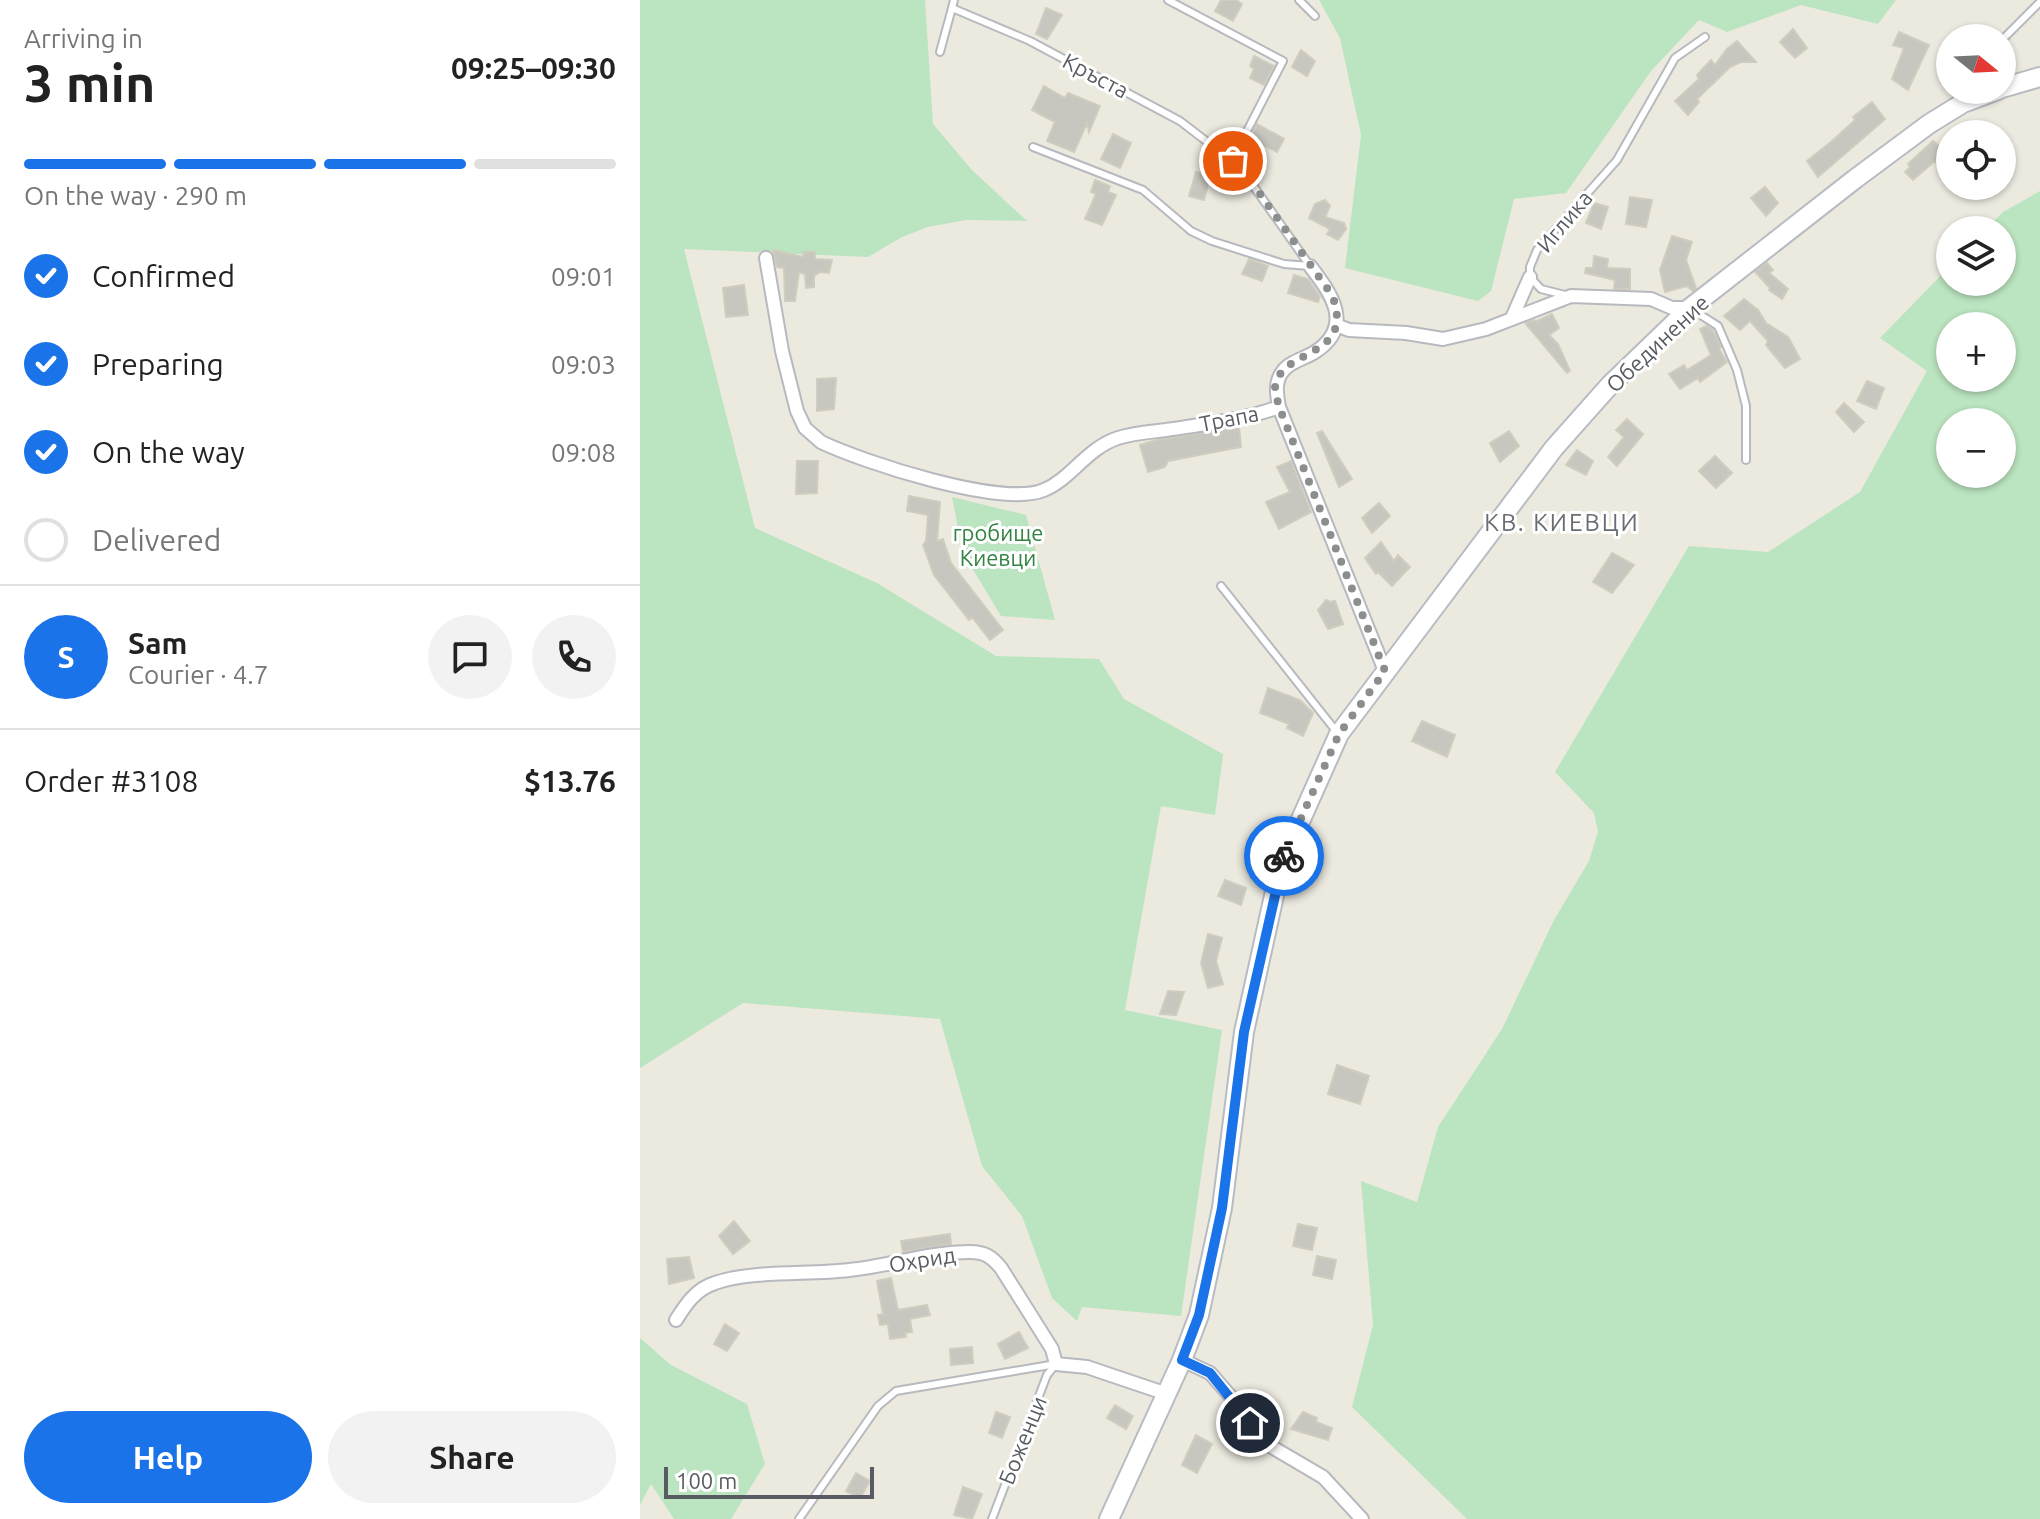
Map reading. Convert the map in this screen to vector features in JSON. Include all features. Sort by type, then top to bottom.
[{"type":"street","name":"Обединение","points":[[2016,84],[2040,77]]},
{"type":"street","name":"Обединение","points":[[1385,671],[1554,448],[1610,385],[1690,308],[1957,104]]},
{"type":"street","name":"Трапа","points":[[766,258],[791,389],[805,428],[821,442],[888,468],[990,493],[1021,496],[1053,485],[1095,450],[1120,437],[1253,416],[1279,407],[1385,671]]},
{"type":"street","name":"Кръста","points":[[1310,266],[1332,295],[1337,308],[1336,325]]},
{"type":"street","points":[[1512,318],[1530,277]]},
{"type":"street","points":[[1279,407],[1275,388],[1283,370],[1318,350],[1329,340],[1336,325],[1349,330],[1406,333],[1443,339],[1486,329],[1571,296]]},
{"type":"street","name":"Иглика","points":[[1571,296],[1651,299],[1672,308],[1690,308]]},
{"type":"street","points":[[1109,1519],[1182,1360],[1199,1315],[1222,1208],[1244,1032],[1281,864],[1339,734],[1385,671]]},
{"type":"street","name":"Охрид","points":[[676,1320],[700,1290],[724,1280],[835,1272],[954,1254],[982,1253],[992,1257],[1001,1268],[1052,1349],[1056,1364]]},
{"type":"street","points":[[1182,1360],[1210,1373],[1239,1406],[1260,1440],[1323,1477],[1362,1519]]},
{"type":"street","points":[[1056,1364],[1087,1367],[1167,1394]]},
{"type":"lane","points":[[940,52],[954,0]]},
{"type":"lane","points":[[1168,0],[1283,61],[1247,131],[1236,164]]},
{"type":"lane","points":[[1299,0],[1315,16]]},
{"type":"lane","points":[[2016,26],[2040,2]]},
{"type":"lane","name":"Кръста","points":[[952,8],[1030,41],[1159,108],[1236,164],[1310,266]]},
{"type":"lane","name":"Иглика","points":[[1571,296],[1541,289],[1530,277],[1530,267],[1537,250],[1617,160],[1675,58],[1705,37]]},
{"type":"lane","points":[[1033,147],[1143,190],[1191,231],[1212,241],[1284,264],[1310,266]]},
{"type":"lane","points":[[1690,308],[1718,326],[1737,370],[1746,406],[1746,460]]},
{"type":"lane","points":[[1221,586],[1339,734]]},
{"type":"lane","points":[[799,1519],[878,1406],[896,1391],[1056,1364]]},
{"type":"lane","name":"Боженци","points":[[992,1519],[1047,1375],[1056,1364]]},
{"type":"green space","points":[[640,0],[925,0],[933,124],[972,170],[1027,221],[966,220],[928,227],[902,237],[868,257],[684,249],[755,528],[877,583],[996,656],[1099,659],[1124,699],[1223,754],[1215,815],[1161,806],[1125,1010],[1222,1030],[1181,1316],[1082,1307],[1077,1321],[1052,1298],[1022,1216],[982,1166],[940,1019],[743,1003],[640,1068]]},
{"type":"green space","points":[[1319,0],[1896,0],[1878,24],[1801,5],[1727,32],[1699,20],[1651,71],[1566,193],[1514,199],[1491,291],[1478,301],[1345,268],[1361,135],[1340,38]]},
{"type":"green space","points":[[2040,191],[2040,1519],[1467,1519],[1352,1407],[1373,1325],[1361,1181],[1417,1202],[1438,1127],[1502,1029],[1554,920],[1589,861],[1598,832],[1594,813],[1555,772],[1689,546],[1768,552],[1860,492],[1927,371],[1880,338],[1936,280],[1936,296],[2016,296],[2016,216],[1999,216]]},
{"type":"green space","name":"гробище Киевци","points":[[952,497],[1026,515],[1055,620],[1001,616],[963,553]]},
{"type":"green space","points":[[640,1338],[671,1365],[747,1404],[765,1464],[731,1519],[674,1519],[651,1484],[640,1505]]},
{"type":"building","points":[[1221,0],[1236,0],[1242,4],[1233,21],[1215,11]]},
{"type":"building","points":[[1046,8],[1062,15],[1047,39],[1036,34]]},
{"type":"building","points":[[1793,29],[1807,48],[1795,58],[1780,42]]},
{"type":"building","points":[[1899,32],[1929,45],[1908,90],[1892,79],[1904,48],[1893,45]]},
{"type":"building","points":[[1737,41],[1756,62],[1741,62],[1730,67],[1697,99],[1699,102],[1688,115],[1675,101],[1699,79],[1697,75],[1711,60],[1715,65]]},
{"type":"building","points":[[1301,50],[1315,61],[1307,76],[1292,67]]},
{"type":"building","points":[[1254,56],[1274,66],[1264,85],[1250,78]]},
{"type":"building","points":[[1044,86],[1065,98],[1068,93],[1100,106],[1089,132],[1087,123],[1074,152],[1047,141],[1055,122],[1032,110]]},
{"type":"building","points":[[1872,102],[1885,119],[1818,177],[1807,161]]},
{"type":"building","points":[[1257,124],[1284,139],[1277,152],[1251,139]]},
{"type":"building","points":[[1113,134],[1131,143],[1120,168],[1101,159]]},
{"type":"building","points":[[1933,141],[1936,143],[1936,162],[1913,180],[1905,172],[1910,167],[1908,164]]},
{"type":"building","points":[[1196,172],[1210,177],[1204,200],[1189,196]]},
{"type":"building","points":[[1095,180],[1110,186],[1108,192],[1116,195],[1102,225],[1085,219],[1096,194],[1091,192]]},
{"type":"building","points":[[1765,187],[1778,203],[1766,216],[1751,198]]},
{"type":"building","points":[[1630,197],[1652,200],[1646,227],[1626,224]]},
{"type":"building","points":[[1325,200],[1330,206],[1325,217],[1344,223],[1346,229],[1338,240],[1327,234],[1330,229],[1309,218],[1315,204]]},
{"type":"building","points":[[1594,203],[1608,207],[1601,229],[1586,223]]},
{"type":"building","points":[[1672,236],[1692,242],[1686,260],[1696,288],[1693,291],[1687,286],[1665,292],[1660,270]]},
{"type":"building","points":[[773,250],[804,257],[803,252],[815,252],[815,259],[832,260],[829,273],[820,272],[814,276],[814,287],[806,288],[805,274],[799,272],[795,301],[785,301],[784,268],[777,267]]},
{"type":"building","points":[[1594,256],[1608,259],[1607,268],[1630,269],[1630,289],[1614,289],[1615,280],[1585,273],[1586,268],[1593,268]]},
{"type":"building","points":[[1249,259],[1268,266],[1262,281],[1242,274]]},
{"type":"building","points":[[1767,263],[1773,270],[1769,273],[1788,289],[1782,299],[1769,290],[1755,272]]},
{"type":"building","points":[[1294,275],[1308,279],[1320,297],[1318,302],[1288,293]]},
{"type":"building","points":[[744,285],[748,315],[726,317],[723,288]]},
{"type":"building","points":[[1744,299],[1758,310],[1766,323],[1788,337],[1800,359],[1785,368],[1766,345],[1768,341],[1750,321],[1740,330],[1724,316]]},
{"type":"building","points":[[1552,314],[1559,328],[1549,335],[1558,344],[1570,371],[1567,373],[1525,323],[1534,320],[1538,323]]},
{"type":"building","points":[[1707,326],[1713,330],[1727,362],[1700,382],[1698,378],[1680,389],[1669,374],[1684,365],[1687,370],[1711,355],[1700,329]]},
{"type":"building","points":[[836,378],[834,409],[817,411],[817,379]]},
{"type":"building","points":[[1867,381],[1884,388],[1876,409],[1857,401]]},
{"type":"building","points":[[1844,403],[1864,422],[1854,432],[1836,412]]},
{"type":"building","points":[[1627,419],[1643,434],[1617,466],[1608,457],[1624,437],[1616,430]]},
{"type":"building","points":[[1239,427],[1241,447],[1168,461],[1165,467],[1148,472],[1140,445]]},
{"type":"building","points":[[1322,431],[1352,479],[1339,487],[1317,433]]},
{"type":"building","points":[[1509,431],[1519,446],[1500,462],[1490,443]]},
{"type":"building","points":[[1577,450],[1593,461],[1586,475],[1566,465]]},
{"type":"building","points":[[1715,456],[1732,473],[1716,488],[1699,471]]},
{"type":"building","points":[[797,461],[818,461],[817,493],[796,494]]},
{"type":"building","points":[[1291,461],[1311,512],[1279,529],[1266,502],[1290,492],[1277,467]]},
{"type":"building","points":[[909,496],[940,502],[937,541],[943,539],[951,563],[1003,630],[990,640],[972,617],[969,620],[934,575],[923,545],[928,515],[907,511]]},
{"type":"building","points":[[1379,503],[1390,516],[1372,533],[1362,518]]},
{"type":"building","points":[[1381,542],[1394,561],[1398,555],[1410,567],[1392,586],[1378,572],[1376,574],[1365,558]]},
{"type":"building","points":[[1612,553],[1634,565],[1612,593],[1593,582]]},
{"type":"building","points":[[1326,600],[1335,601],[1343,624],[1328,629],[1318,610]]},
{"type":"building","points":[[1268,688],[1300,700],[1313,713],[1303,736],[1287,728],[1289,724],[1260,713]]},
{"type":"building","points":[[1422,721],[1455,735],[1447,757],[1412,741]]},
{"type":"building","points":[[1225,880],[1246,888],[1241,905],[1218,896]]},
{"type":"building","points":[[1208,934],[1222,938],[1216,961],[1223,984],[1208,988],[1201,963]]},
{"type":"building","points":[[1168,991],[1184,992],[1176,1015],[1160,1014]]},
{"type":"building","points":[[1337,1065],[1369,1076],[1360,1104],[1328,1094]]},
{"type":"building","points":[[734,1221],[750,1241],[733,1254],[719,1236]]},
{"type":"building","points":[[1298,1224],[1317,1228],[1312,1250],[1293,1246]]},
{"type":"building","points":[[950,1234],[951,1244],[903,1252],[901,1241]]},
{"type":"building","points":[[1317,1256],[1336,1260],[1332,1279],[1313,1275]]},
{"type":"building","points":[[689,1257],[694,1278],[669,1284],[667,1259]]},
{"type":"building","points":[[891,1278],[898,1310],[927,1305],[930,1315],[910,1319],[912,1332],[905,1333],[906,1337],[890,1339],[888,1324],[880,1325],[878,1315],[883,1314],[877,1281]]},
{"type":"building","points":[[725,1324],[739,1333],[727,1351],[714,1344]]},
{"type":"building","points":[[1019,1332],[1028,1348],[1005,1359],[998,1344]]},
{"type":"building","points":[[972,1347],[973,1363],[951,1365],[950,1349]]},
{"type":"building","points":[[1115,1405],[1133,1416],[1126,1429],[1107,1418]]},
{"type":"building","points":[[996,1412],[1010,1417],[1002,1438],[989,1433]]},
{"type":"building","points":[[1303,1412],[1317,1418],[1316,1422],[1332,1428],[1328,1440],[1291,1429]]},
{"type":"building","points":[[1196,1435],[1212,1444],[1197,1473],[1182,1465]]},
{"type":"building","points":[[856,1473],[870,1481],[860,1498],[846,1491]]},
{"type":"building","points":[[963,1487],[982,1494],[972,1519],[954,1515]]},
{"type":"way so far","points":[[1233,161],[1245,173],[1332,295],[1337,308],[1336,325],[1329,340],[1283,370],[1275,388],[1279,407],[1385,671],[1339,734],[1284,856]]},
{"type":"district","name":"КВ. КИЕВЦИ","points":[[1562,522]]},
{"type":"route","points":[[1250,1423],[1210,1373],[1182,1360],[1199,1315],[1222,1208],[1244,1032],[1284,856]]}]
